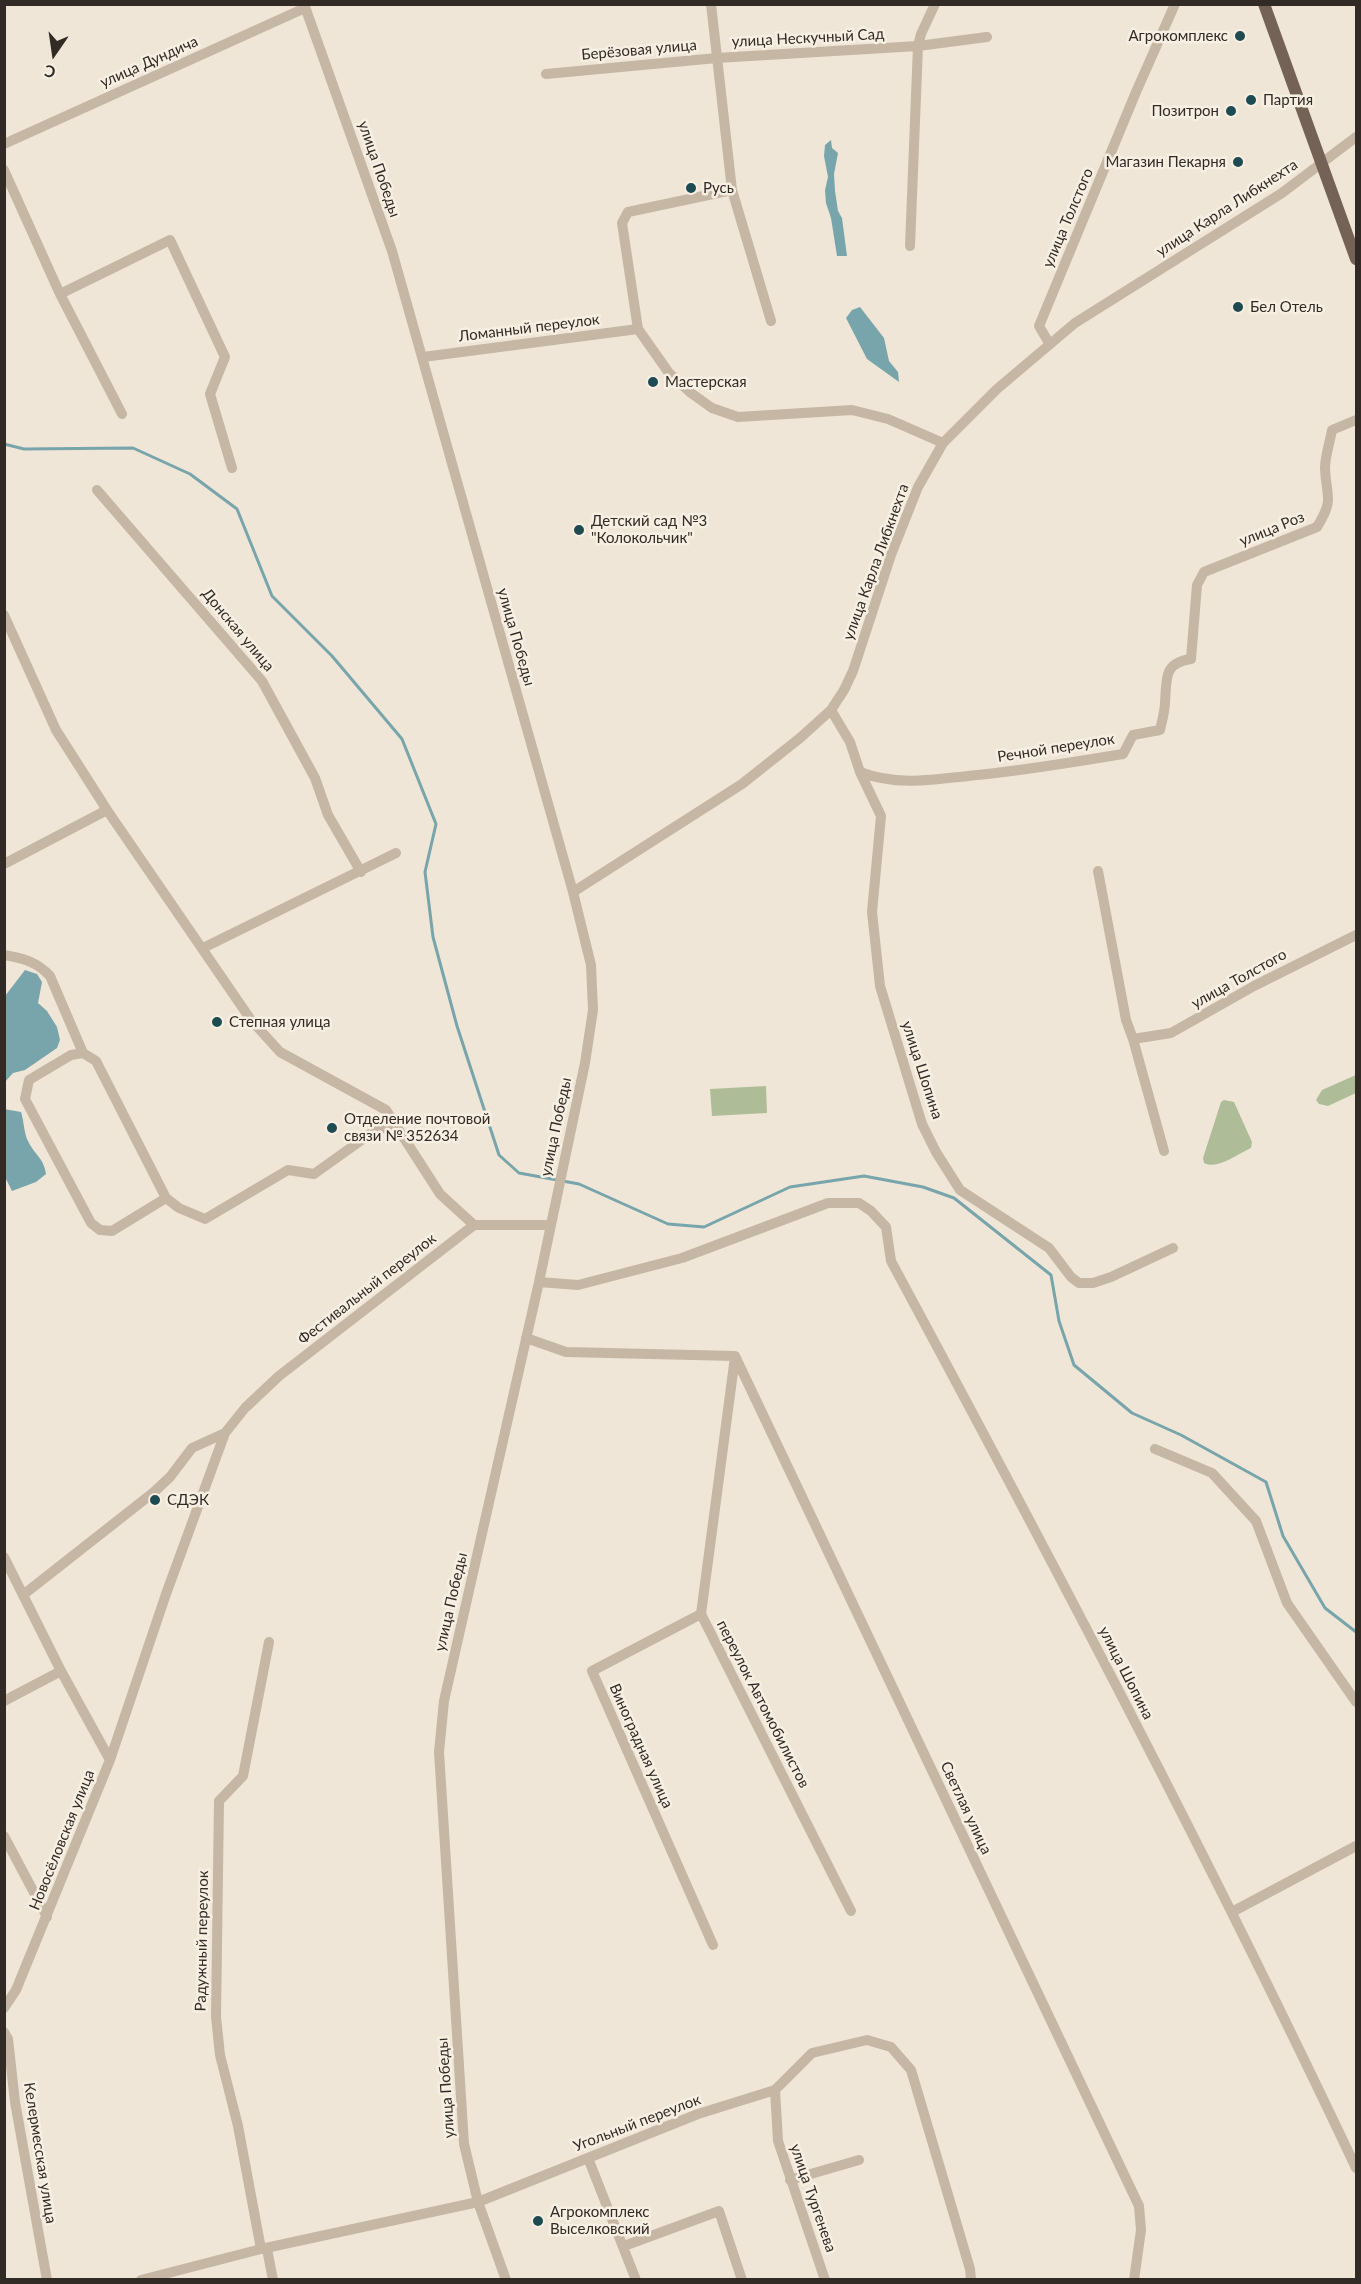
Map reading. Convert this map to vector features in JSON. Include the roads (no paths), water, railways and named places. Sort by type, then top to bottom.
[{"type":"main road","points":[[1264,4],[1356,259]]},
{"type":"street","name":"Берёзовая улица","points":[[546,74],[717,58],[711,4]]},
{"type":"street","points":[[910,246],[918,46],[935,4]]},
{"type":"street","name":"улица Толстого","points":[[1049,343],[1039,326],[1175,4]]},
{"type":"street","name":"улица Дундича","points":[[4,144],[305,6]]},
{"type":"street","name":"улица Победы","points":[[305,6],[392,251],[573,892],[591,965],[593,1010],[558,1195],[444,1701],[439,1752],[464,2144],[478,2202],[506,2280]]},
{"type":"street","name":"улица Нескучный Сад","points":[[771,321],[732,190],[717,58],[918,46],[987,38]]},
{"type":"street","name":"улица Карла Либкнехта","points":[[573,892],[742,784],[831,710],[853,671],[891,555],[918,487],[943,443],[972,413],[1049,343],[1075,323],[1282,194],[1356,137]]},
{"type":"street","points":[[4,170],[60,294],[122,414]]},
{"type":"street","points":[[732,190],[628,212],[622,223],[638,329],[669,373],[712,408],[738,417],[852,410],[888,419],[943,443]]},
{"type":"street","points":[[60,294],[170,240],[225,357],[210,394],[232,468]]},
{"type":"street","name":"Ломанный переулок","points":[[423,357],[638,329]]},
{"type":"street","name":"улица Роз","points":[[1191,659],[1197,585],[1204,572],[1317,527],[1327,511],[1329,495],[1325,465],[1332,430],[1356,420]]},
{"type":"street","name":"Донская улица","points":[[97,490],[262,681],[315,778],[328,815],[361,872]]},
{"type":"street","points":[[4,615],[56,730],[107,810],[251,1020],[280,1052],[386,1110],[440,1194],[474,1225],[551,1225]]},
{"type":"street","name":"Речной переулок","points":[[860,772],[876,778],[912,782],[1056,766],[1123,754],[1133,735],[1160,730],[1167,674],[1172,666],[1191,659]]},
{"type":"street","name":"улица Шопина","points":[[831,710],[850,742],[860,772],[881,816],[872,912],[880,986],[922,1124],[936,1152],[960,1190],[1049,1248],[1071,1277],[1079,1283],[1093,1283],[1111,1277],[1173,1248]]},
{"type":"street","points":[[4,864],[107,810]]},
{"type":"street","points":[[203,948],[396,853]]},
{"type":"street","points":[[1098,871],[1126,1020],[1164,1151]]},
{"type":"street","name":"улица Толстого","points":[[1133,1039],[1171,1033],[1254,986],[1356,935]]},
{"type":"street","points":[[4,955],[21,958],[41,966],[50,976],[83,1053],[96,1061],[166,1198],[179,1208],[205,1219],[288,1170],[314,1174],[370,1134],[395,1122]]},
{"type":"street","points":[[83,1053],[71,1055],[29,1080],[25,1099],[91,1223],[100,1230],[112,1231],[166,1198]]},
{"type":"street","name":"улица Шопина","points":[[539,1282],[578,1285],[682,1258],[828,1203],[859,1203],[871,1211],[886,1227],[891,1261],[1050,1558],[1232,1912],[1356,2168]]},
{"type":"street","name":"Фестивальный переулок","points":[[110,1760],[166,1594],[225,1433],[244,1408],[279,1376],[474,1225]]},
{"type":"street","points":[[526,1338],[566,1352],[735,1356]]},
{"type":"street","name":"переулок Автомобилистов","points":[[735,1356],[701,1614],[851,1911]]},
{"type":"street","name":"Светлая улица","points":[[735,1356],[1139,2206],[1141,2230],[1134,2280]]},
{"type":"street","name":"Фестивальный переулок","points":[[23,1595],[154,1492],[170,1477],[192,1448],[225,1433]]},
{"type":"street","points":[[1155,1449],[1212,1473],[1256,1521],[1287,1603],[1356,1702]]},
{"type":"street","name":"Новосёловская улица","points":[[4,1557],[61,1671],[110,1760],[16,1990],[4,2008]]},
{"type":"street","name":"Виноградная улица","points":[[701,1614],[592,1671],[713,1945]]},
{"type":"street","name":"Радужный переулок","points":[[269,1642],[243,1776],[219,1801],[216,2018],[220,2055],[273,2280]]},
{"type":"street","points":[[4,1701],[61,1671]]},
{"type":"street","points":[[4,1836],[47,1917]]},
{"type":"street","points":[[1232,1912],[1356,1846]]},
{"type":"street","name":"Келермесская улица","points":[[4,2032],[8,2039],[15,2102],[47,2280]]},
{"type":"street","name":"Угольный переулок","points":[[141,2280],[264,2249],[478,2202],[698,2114],[775,2090],[812,2053],[867,2040],[891,2047],[911,2070],[972,2280]]},
{"type":"street","name":"улица Тургенева","points":[[775,2090],[778,2141],[825,2280]]},
{"type":"street","points":[[588,2158],[636,2280]]},
{"type":"street","points":[[790,2180],[859,2160]]},
{"type":"street","points":[[624,2246],[719,2211],[742,2280]]},
{"type":"water","points":[[831,140],[832,148],[838,153],[834,174],[835,191],[838,211],[842,218],[847,256],[837,256],[831,218],[826,203],[825,190],[828,177],[824,156],[825,145]]},
{"type":"water","points":[[860,307],[884,338],[889,361],[898,372],[899,382],[867,359],[846,318],[852,310]]},
{"type":"water","points":[[25,970],[37,974],[42,982],[38,1003],[47,1011],[57,1027],[60,1040],[57,1048],[25,1070],[13,1073],[5,1082],[5,996]]},
{"type":"water","points":[[4,1109],[21,1112],[27,1138],[41,1160],[46,1174],[36,1182],[12,1191],[5,1177]]},
{"type":"waterway","points":[[4,444],[24,449],[133,448],[190,474],[237,509],[272,596],[332,656],[402,739],[436,824],[425,872],[433,937],[457,1026],[499,1155],[519,1173],[579,1184],[668,1224],[704,1227],[790,1187],[864,1176],[923,1187],[954,1198],[1051,1275],[1059,1321],[1074,1365],[1132,1413],[1181,1435],[1266,1482],[1283,1536],[1325,1608],[1356,1632]]},
{"type":"place","name":"Агрокомплекс","points":[[1240,36]]},
{"type":"place","name":"Партия","points":[[1251,100]]},
{"type":"place","name":"Позитрон","points":[[1231,111]]},
{"type":"place","name":"Магазин Пекарня","points":[[1238,162]]},
{"type":"place","name":"Русь","points":[[691,188]]},
{"type":"place","name":"Бел Отель","points":[[1238,307]]},
{"type":"place","name":"Мастерская","points":[[653,382]]},
{"type":"place","name":"Детский сад №3 \"Колокольчик\"","points":[[579,530]]},
{"type":"place","name":"Степная улица","points":[[217,1022]]},
{"type":"place","name":"Отделение почтовой связи № 352634","points":[[332,1128]]},
{"type":"place","name":"СДЭК","points":[[155,1500]]},
{"type":"place","name":"Агрокомплекс Выселковский","points":[[538,2221]]}]
